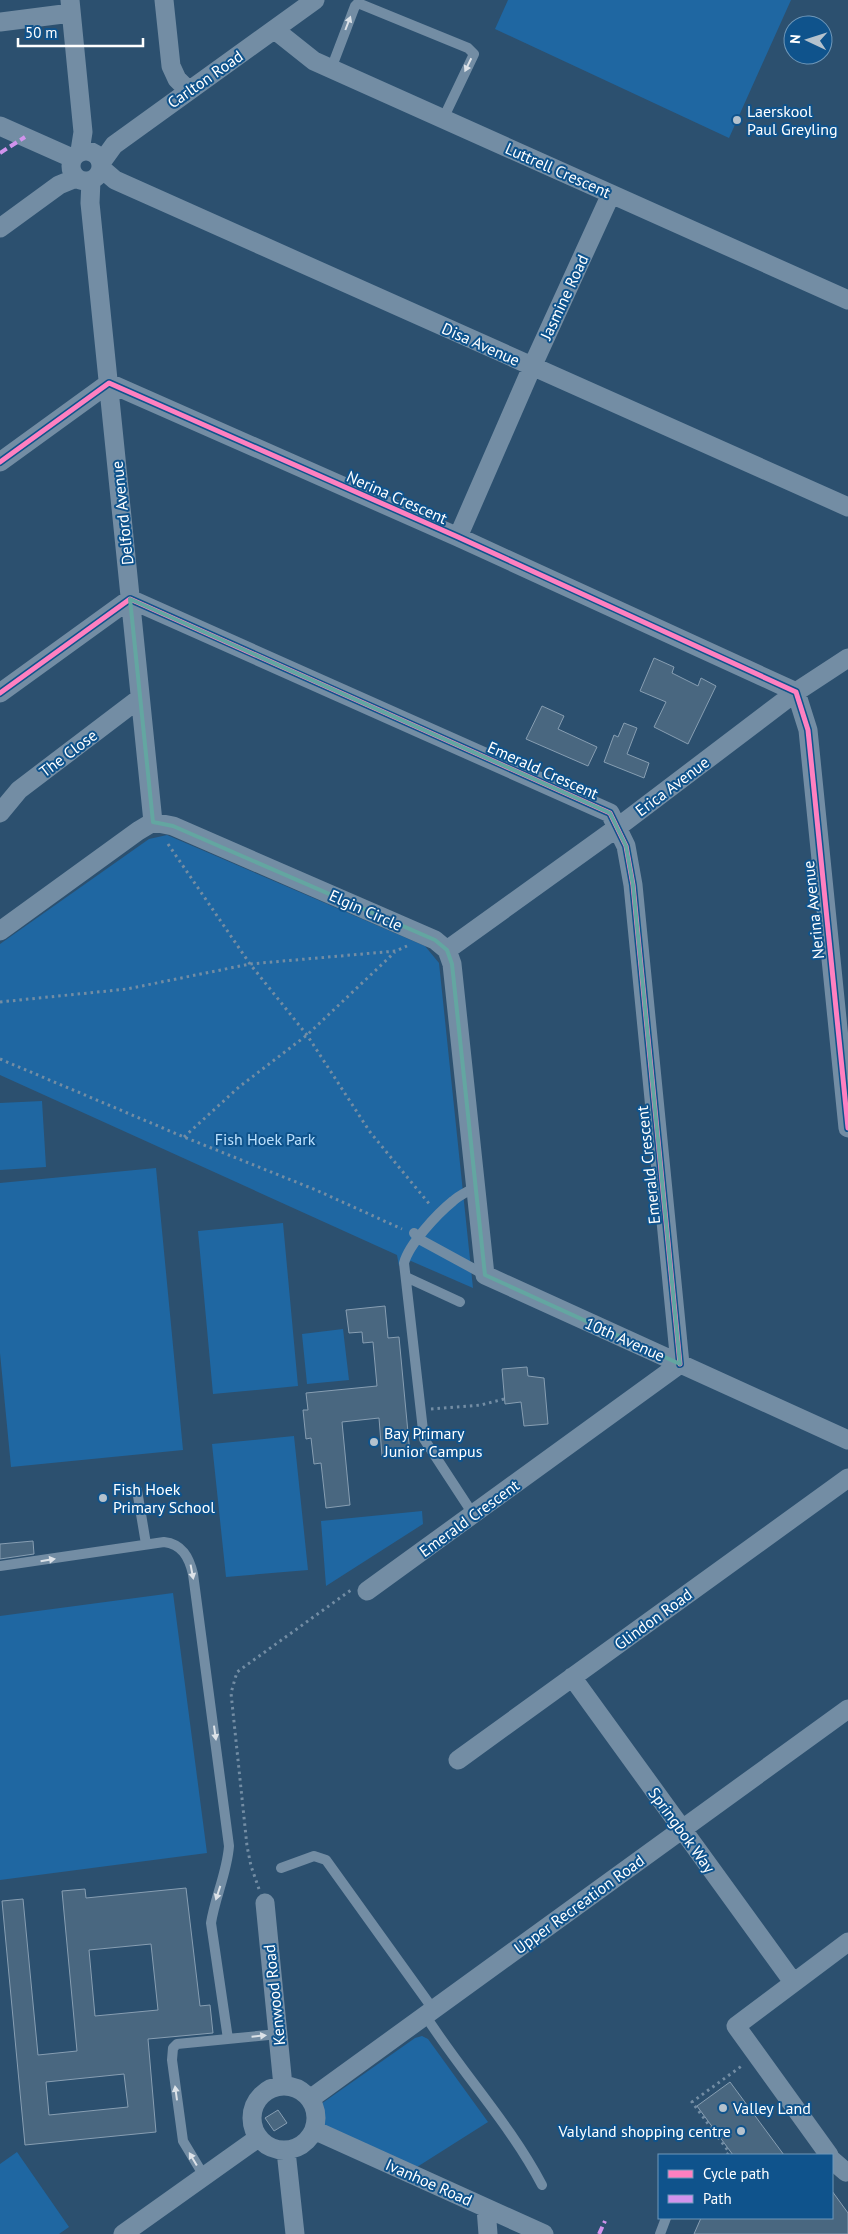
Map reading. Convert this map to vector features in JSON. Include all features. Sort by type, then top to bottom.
[{"type":"street","points":[[164,0],[170,66],[177,79],[188,90]]},
{"type":"street","name":"Carlton Road","points":[[0,228],[87,169],[114,145],[188,90],[275,30],[312,1]]},
{"type":"street","points":[[0,22],[70,6]]},
{"type":"street","name":"Delford Avenue","points":[[70,6],[154,822]]},
{"type":"street","name":"Luttrell Crescent","points":[[275,30],[308,57],[331,69],[848,300]]},
{"type":"street","name":"Disa Avenue","points":[[0,126],[87,169],[848,507]]},
{"type":"street","name":"Jasmine Road","points":[[458,537],[532,367],[612,194]]},
{"type":"street","points":[[0,462],[109,383]]},
{"type":"street","name":"Nerina Crescent","points":[[109,383],[458,537],[796,692]]},
{"type":"street","points":[[0,693],[130,599]]},
{"type":"street","name":"Emerald Crescent","points":[[130,599],[610,813],[618,827],[630,860],[680,1364],[367,1591]]},
{"type":"street","name":"Erica Avenue","points":[[448,950],[618,827],[796,692],[848,658]]},
{"type":"street","name":"Nerina Avenue","points":[[796,692],[808,730],[845,1074],[848,1128]]},
{"type":"street","name":"The Close","points":[[0,813],[18,790],[140,698]]},
{"type":"street","points":[[0,931],[138,831],[154,822]]},
{"type":"street","name":"Elgin Circle","points":[[154,822],[174,826],[425,936],[448,950]]},
{"type":"street","points":[[448,950],[452,964],[485,1275]]},
{"type":"street","name":"10th Avenue","points":[[485,1275],[848,1440]]},
{"type":"street","name":"Glindon Road","points":[[458,1760],[848,1478]]},
{"type":"street","name":"Springbok Way","points":[[572,1677],[681,1830],[793,1982]]},
{"type":"street","name":"Upper Recreation Road","points":[[310,2098],[848,1709]]},
{"type":"street","name":"Kenwood Road","points":[[265,1904],[283,2086]]},
{"type":"street","points":[[828,2154],[736,2026],[848,1942]]},
{"type":"street","points":[[283,2086],[302,2092],[310,2098],[315,2108],[317,2120],[314,2130],[303,2145],[286,2151],[271,2148],[258,2138],[251,2119],[255,2104],[265,2092],[283,2086]]},
{"type":"street","name":"Ivanhoe Road","points":[[314,2130],[544,2234]]},
{"type":"street","points":[[123,2234],[258,2138]]},
{"type":"street","points":[[286,2151],[295,2234]]},
{"type":"street","points":[[833,2161],[846,2172],[848,2171]]},
{"type":"street","points":[[486,2208],[488,2234]]},
{"type":"lane","points":[[331,69],[355,6],[358,3],[468,48],[474,54],[443,119]]},
{"type":"lane","points":[[473,1514],[426,1445],[421,1430],[404,1263],[406,1255],[417,1236],[453,1200],[476,1186]]},
{"type":"lane","points":[[417,1236],[485,1275]]},
{"type":"lane","points":[[406,1277],[460,1302]]},
{"type":"lane","points":[[137,1490],[146,1544]]},
{"type":"lane","points":[[0,1566],[164,1542],[179,1546],[188,1558],[193,1574],[229,1846],[228,1861],[214,1906],[212,1923],[228,2039]]},
{"type":"lane","points":[[281,1868],[314,1856],[326,1860],[532,2166],[542,2185]]},
{"type":"lane","points":[[204,2176],[183,2141],[172,2051],[174,2046],[177,2044],[278,2034]]},
{"type":"lane","points":[[660,2234],[666,2219]]},
{"type":"path","points":[[154,822],[250,964],[307,1035],[370,1132],[434,1211]]},
{"type":"path","points":[[184,1137],[238,1087],[307,1035],[396,951],[425,936]]},
{"type":"path","points":[[0,1002],[127,989],[250,964],[396,951]]},
{"type":"path","points":[[0,1059],[184,1137],[316,1190],[387,1224],[417,1236]]},
{"type":"path","points":[[419,1410],[481,1405],[504,1399]]},
{"type":"path","points":[[265,1904],[251,1866],[247,1846],[231,1693],[232,1684],[237,1672],[355,1588],[367,1591]]},
{"type":"path","points":[[729,2154],[692,2102],[756,2056]]},
{"type":"highlighted area","points":[[130,599],[610,813],[626,846],[633,885],[680,1364],[485,1275],[452,964],[447,950],[435,940],[173,826],[153,822]]},
{"type":"green space","name":"Laerskool Paul Greyling","points":[[508,0],[791,0],[729,138],[495,29]]},
{"type":"green space","name":"Fish Hoek Park","points":[[167,835],[425,946],[439,963],[473,1288],[411,1261],[399,1266],[397,1255],[0,1075],[0,944],[149,839]]},
{"type":"green space","points":[[42,1101],[46,1167],[0,1170],[0,1103]]},
{"type":"green space","points":[[156,1168],[183,1450],[11,1467],[0,1353],[0,1183]]},
{"type":"green space","points":[[283,1223],[298,1386],[213,1394],[198,1231]]},
{"type":"green space","points":[[343,1329],[349,1380],[307,1384],[302,1334]]},
{"type":"green space","points":[[294,1436],[308,1570],[226,1577],[212,1444]]},
{"type":"green space","points":[[422,1511],[423,1524],[326,1586],[321,1521]]},
{"type":"green space","points":[[173,1593],[207,1853],[0,1880],[0,1616]]},
{"type":"green space","points":[[422,2036],[428,2039],[488,2122],[417,2167],[324,2125],[319,2115],[321,2104],[415,2038]]},
{"type":"green space","points":[[17,2152],[69,2227],[59,2234],[0,2234],[0,2164]]},
{"type":"building","points":[[654,658],[674,667],[672,673],[698,686],[701,678],[716,686],[688,744],[654,727],[666,702],[640,691]]},
{"type":"building","points":[[542,706],[564,716],[558,729],[597,747],[588,766],[526,739]]},
{"type":"building","points":[[624,723],[637,728],[627,754],[649,763],[644,778],[604,762],[614,735],[618,737]]},
{"type":"building","points":[[385,1306],[388,1338],[399,1337],[410,1454],[382,1456],[379,1418],[342,1422],[350,1505],[326,1508],[321,1463],[314,1464],[311,1438],[306,1439],[303,1410],[308,1410],[306,1393],[377,1386],[373,1342],[363,1343],[362,1332],[349,1333],[346,1310]]},
{"type":"building","points":[[527,1367],[528,1376],[544,1378],[548,1424],[524,1426],[521,1402],[505,1404],[502,1369]]},
{"type":"building","points":[[33,1541],[34,1554],[0,1559],[0,1544]]},
{"type":"building","points":[[186,1888],[200,2006],[210,2005],[213,2033],[148,2039],[156,2132],[25,2145],[2,1901],[23,1899],[38,2055],[77,2051],[62,1891],[85,1889],[86,1898]],"holes":[[[151,1944],[158,2010],[95,2016],[89,1950]],[[124,2074],[128,2107],[49,2115],[46,2082]]]},
{"type":"building","name":"Valyland shopping centre","points":[[730,2082],[783,2154],[732,2154],[697,2106]]},
{"type":"building","points":[[278,2110],[287,2123],[274,2131],[265,2118]]},
{"type":"building","points":[[833,2192],[848,2213],[848,2234],[694,2234],[701,2219],[833,2219]]},
{"type":"marked path","points":[[0,153],[25,137]]},
{"type":"marked path","points":[[599,2234],[605,2221]]},
{"type":"cycle path","points":[[0,462],[109,383],[458,537],[796,692],[808,730],[848,1128]]},
{"type":"cycle path","points":[[0,693],[130,599],[610,813],[626,846],[633,885],[680,1364]]},
{"type":"place","name":"Laerskool Paul Greyling","points":[[737,120]]},
{"type":"place","name":"Bay Primary Junior Campus","points":[[374,1442]]},
{"type":"place","name":"Fish Hoek Primary School","points":[[103,1498]]},
{"type":"place","name":"Valley Land","points":[[723,2108]]},
{"type":"place","name":"Valyland shopping centre","points":[[741,2131]]}]
